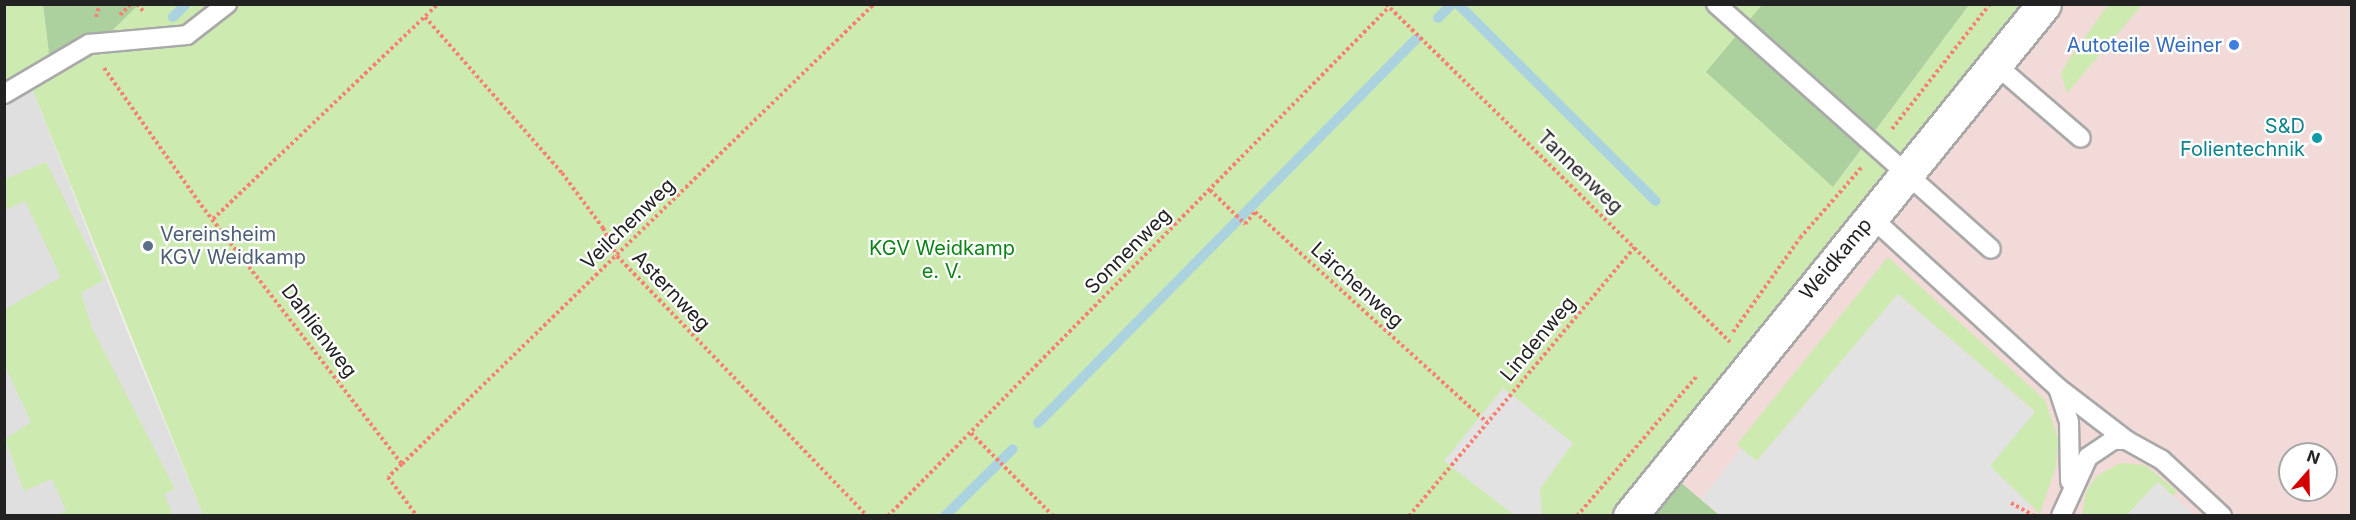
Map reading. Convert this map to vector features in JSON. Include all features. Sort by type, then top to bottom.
[{"type":"street","name":"Weidkamp","points":[[1630,516],[1749,364],[2044,4]]},
{"type":"lane","points":[[4,94],[89,44],[187,34],[227,4]]},
{"type":"lane","points":[[1716,4],[1875,151],[1991,249]]},
{"type":"lane","points":[[1995,64],[2081,138]]},
{"type":"lane","points":[[1871,217],[2057,387],[2126,440],[2162,460],[2222,516]]},
{"type":"lane","points":[[2057,387],[2069,421],[2068,493]]},
{"type":"lane","points":[[2061,516],[2068,493],[2097,448],[2126,440]]},
{"type":"path","points":[[213,219],[438,4]]},
{"type":"path","name":"Veilchenweg","points":[[402,464],[874,4]]},
{"type":"path","points":[[1724,344],[1800,238],[1875,151],[1990,4]]},
{"type":"path","name":"Sonnenweg","points":[[888,516],[1388,6]]},
{"type":"path","name":"Tannenweg","points":[[1388,6],[1635,247],[1749,364]]},
{"type":"path","name":"Asternweg","points":[[425,17],[562,173],[603,228],[616,256],[867,516]]},
{"type":"path","name":"Dahlienweg","points":[[89,44],[213,219],[402,464]]},
{"type":"path","name":"Lärchenweg","points":[[1210,189],[1245,224],[1255,212],[1488,422]]},
{"type":"path","name":"Lindenweg","points":[[1409,516],[1635,247]]},
{"type":"path","points":[[1576,516],[1705,366]]},
{"type":"path","points":[[971,433],[1053,516]]},
{"type":"path","points":[[402,464],[388,477],[417,516]]},
{"type":"path","points":[[2011,503],[2034,516]]},
{"type":"shaded area","points":[[2051,5],[2351,5],[2351,515],[1719,515],[1671,474]]},
{"type":"shaded area","points":[[31,86],[129,336],[203,515],[5,515],[4,99]]},
{"type":"shaded area","points":[[1898,294],[2035,412],[1990,466],[2030,505],[2021,516],[1720,515],[1701,499],[1741,449],[1757,461]]},
{"type":"shaded area","points":[[1503,388],[1573,443],[1540,489],[1542,515],[1514,515],[1444,461]]},
{"type":"shaded area","points":[[2158,482],[2173,496],[2194,515],[2127,515]]},
{"type":"green space","name":"KGV Weidkamp e. V.","points":[[138,4],[1762,5],[1758,11],[1833,187],[1969,5],[2037,5],[1621,516],[203,515],[31,86],[108,35]]},
{"type":"green space","points":[[4,5],[43,5],[50,62],[4,85]]},
{"type":"green space","points":[[43,5],[138,5],[108,35],[50,62]]},
{"type":"green space","points":[[1762,5],[1969,5],[1833,187],[1706,72]]},
{"type":"green space","points":[[2108,5],[2142,5],[2067,93],[2061,74]]},
{"type":"green space","points":[[46,162],[104,280],[81,293],[92,328],[175,489],[164,494],[173,515],[57,515],[66,511],[52,479],[24,491],[5,439],[31,422],[5,366],[5,309],[61,277],[25,201],[5,210],[5,179]]},
{"type":"green space","points":[[1888,257],[2045,400],[2058,438],[2056,466],[2040,514],[1990,466],[2035,411],[1898,294],[1756,462],[1737,444]]},
{"type":"green space","points":[[2120,463],[2145,465],[2177,491],[2173,496],[2158,482],[2127,515],[2082,516],[2086,491],[2097,476]]},
{"type":"green space","points":[[1671,474],[1719,515],[1640,516]]},
{"type":"waterway","points":[[173,17],[186,4]]},
{"type":"waterway","points":[[1438,18],[1452,4]]},
{"type":"waterway","points":[[1458,4],[1656,201]]},
{"type":"waterway","points":[[1038,423],[1416,39]]},
{"type":"waterway","points":[[945,516],[1013,449]]},
{"type":"place","name":"Autoteile Weiner","points":[[2234,45]]},
{"type":"place","name":"S&D Folientechnik","points":[[2317,138]]},
{"type":"place","name":"Vereinsheim KGV Weidkamp","points":[[148,246]]}]
